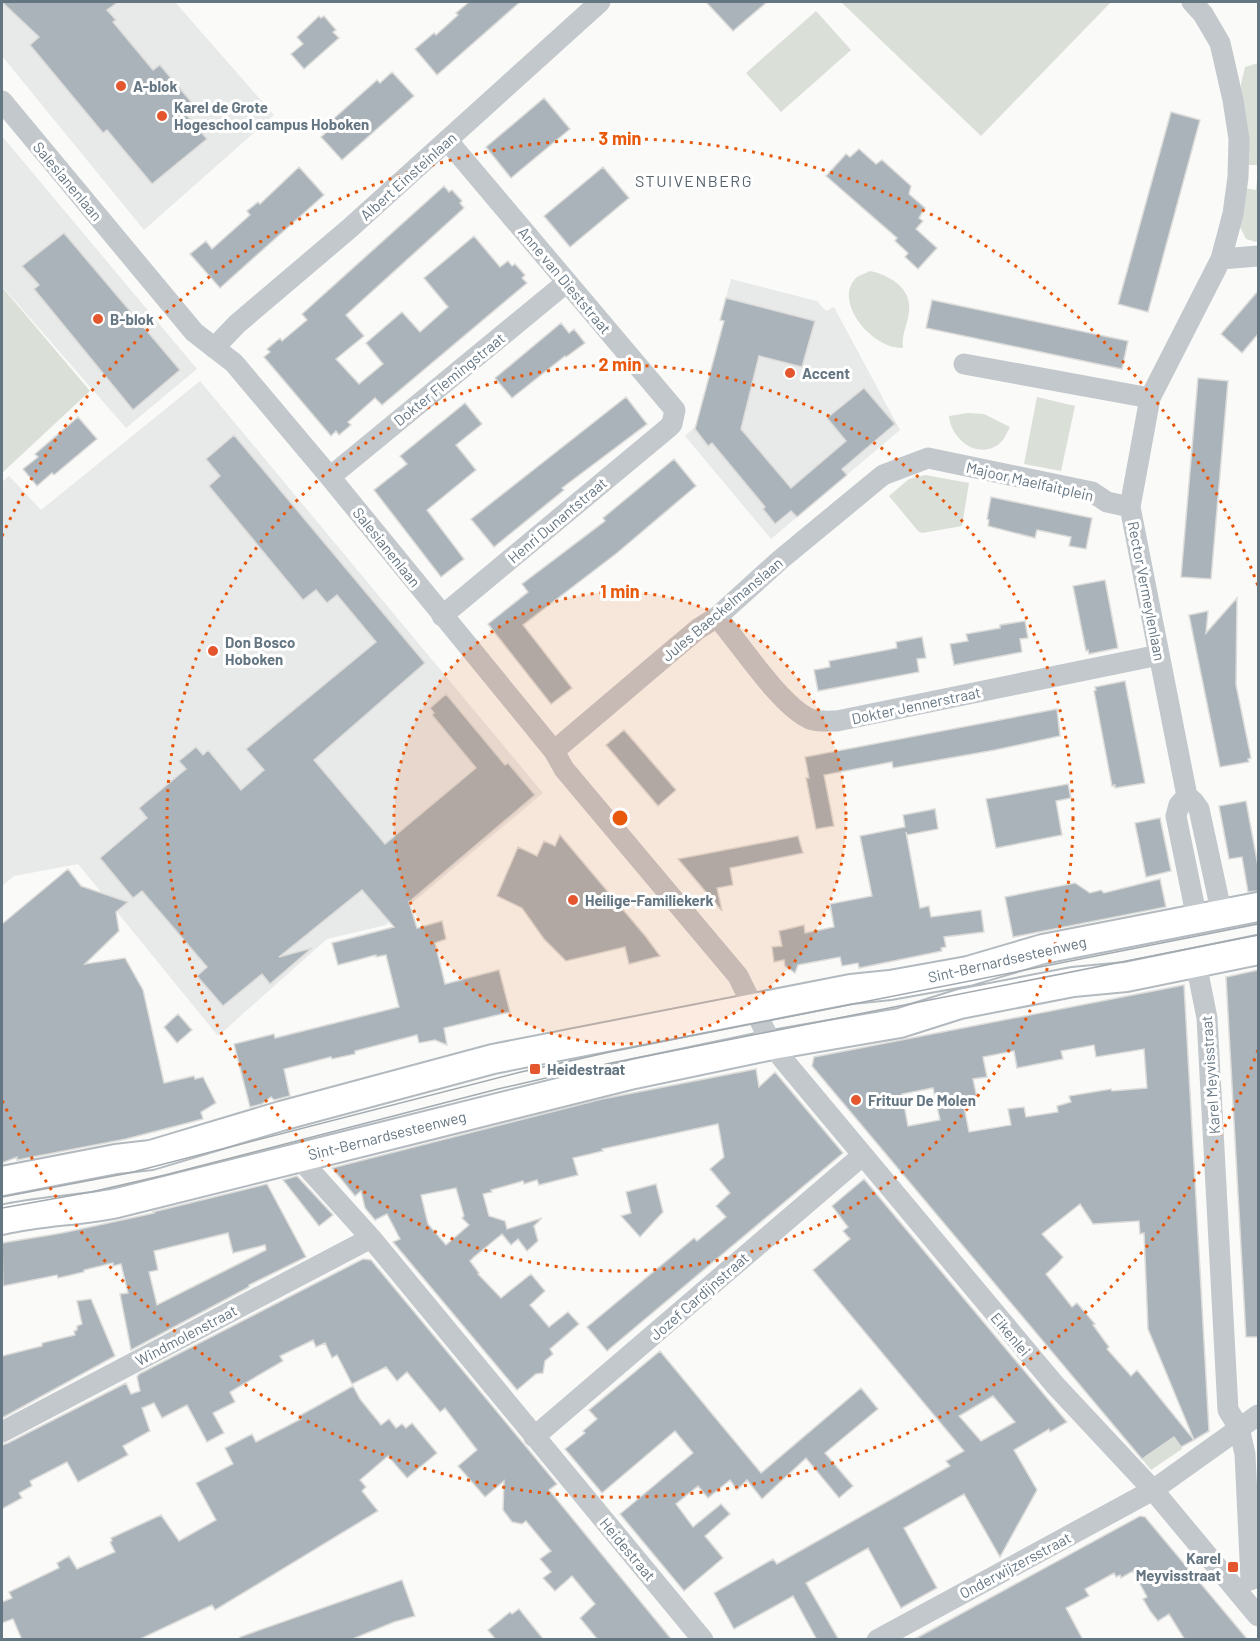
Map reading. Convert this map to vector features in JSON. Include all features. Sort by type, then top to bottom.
[{"type":"main road","name":"Sint-Bernardsesteenweg","points":[[2,1181],[151,1155],[270,1119],[493,1059],[851,989],[890,986],[968,971],[1043,949],[1258,907]]},
{"type":"main road","name":"Sint-Bernardsesteenweg","points":[[2,1220],[117,1203],[634,1074],[772,1045],[900,1023],[944,1008],[1073,982],[1126,977],[1258,950]]},
{"type":"street","name":"Albert Einsteinlaan","points":[[214,348],[237,324],[350,228],[600,2]]},
{"type":"street","name":"Rector Vermeylenlaan","points":[[1192,2],[1203,14],[1220,43],[1239,139],[1238,177],[1233,214],[1221,259],[1150,398],[1130,507],[1186,796],[1199,809],[1211,865],[1210,917]]},
{"type":"street","name":"Salesianenlaan","points":[[2,101],[194,332],[234,363],[330,477],[554,751],[564,769],[738,976],[755,1007]]},
{"type":"street","name":"Anne van Dieststraat","points":[[447,140],[675,410],[672,424]]},
{"type":"street","points":[[1221,259],[1258,256]]},
{"type":"street","name":"Dokter Flemingstraat","points":[[330,477],[567,282]]},
{"type":"street","points":[[964,364],[1150,398]]},
{"type":"street","name":"Henri Dunantstraat","points":[[442,616],[672,424]]},
{"type":"street","name":"Majoor Maelfaitplein","points":[[928,458],[1092,492],[1107,502],[1130,507]]},
{"type":"street","name":"Jules Baeckelmanslaan","points":[[554,751],[698,629],[716,618],[780,560],[883,475],[928,458]]},
{"type":"street","name":"Dokter Jennerstraat","points":[[716,618],[779,693],[795,710],[812,720],[837,721],[1159,655]]},
{"type":"street","name":"Rector Vermeylenlaan","points":[[1186,796],[1179,805],[1176,816],[1188,871],[1210,917]]},
{"type":"street","points":[[1188,871],[1211,865]]},
{"type":"street","name":"Karel Meyvisstraat","points":[[1196,963],[1207,1018],[1228,1410],[1239,1428],[1245,1454],[1251,1580]]},
{"type":"street","points":[[755,1007],[772,1045]]},
{"type":"street","name":"Eikenlei","points":[[772,1045],[1054,1385],[1153,1490],[1258,1616]]},
{"type":"street","name":"Jozef Cardijnstraat","points":[[534,1437],[863,1155]]},
{"type":"street","name":"Heidestraat","points":[[298,1157],[370,1238],[703,1640]]},
{"type":"street","name":"Windmolenstraat","points":[[2,1432],[370,1238]]},
{"type":"street","name":"Onderwijzersstraat","points":[[877,1640],[1153,1490],[1258,1415]]},
{"type":"shaded area","name":"Karel de Grote Hogeschool campus Hoboken","points":[[2,2],[175,2],[274,115],[144,230],[2,56]]},
{"type":"shaded area","points":[[841,2],[1111,2],[981,136]]},
{"type":"shaded area","points":[[816,11],[851,50],[781,112],[746,73]]},
{"type":"shaded area","points":[[1258,63],[1258,165],[1246,165],[1241,84],[1245,67]]},
{"type":"shaded area","points":[[2,136],[197,369],[126,428],[2,286]]},
{"type":"shaded area","points":[[1258,171],[1258,240],[1256,242],[1246,239],[1239,225],[1245,188],[1256,190]]},
{"type":"shaded area","points":[[870,271],[891,279],[903,289],[907,296],[909,311],[903,348],[891,347],[868,333],[852,311],[849,298],[850,287],[857,277]]},
{"type":"shaded area","name":"Accent","points":[[731,279],[817,301],[826,311],[834,307],[900,430],[771,539],[685,436],[694,428],[698,418],[724,321],[720,320]]},
{"type":"shaded area","points":[[2,287],[90,391],[2,473]]},
{"type":"shaded area","name":"Don Bosco Hoboken","points":[[200,381],[543,793],[386,925],[327,939],[218,1036],[78,864],[14,876],[2,886],[2,482],[9,476],[41,510]]},
{"type":"shaded area","points":[[1037,397],[1075,406],[1061,471],[1024,464]]},
{"type":"shaded area","points":[[968,413],[984,414],[1010,427],[1000,443],[992,448],[975,449],[960,440],[951,425],[949,416]]},
{"type":"shaded area","points":[[925,475],[969,483],[962,526],[922,533],[889,496],[909,479]]},
{"type":"shaded area","points":[[1174,1437],[1182,1449],[1151,1470],[1142,1459]]},
{"type":"building","name":"A-blok","points":[[2,2],[118,2],[107,10],[116,20],[113,22],[153,70],[160,65],[193,104],[184,112],[207,139],[152,184],[107,130],[103,133],[30,45],[39,37]]},
{"type":"building","points":[[469,2],[520,2],[437,75],[415,49],[434,33],[436,35]]},
{"type":"building","points":[[706,2],[767,2],[733,31]]},
{"type":"building","points":[[319,16],[321,18],[324,16],[336,30],[333,32],[339,38],[304,69],[291,54],[303,44],[297,37]]},
{"type":"building","points":[[392,72],[414,96],[342,160],[321,137],[334,125],[331,121],[377,80],[380,83]]},
{"type":"building","points":[[544,98],[570,129],[511,178],[486,147]]},
{"type":"building","points":[[1171,112],[1200,120],[1148,312],[1118,304]]},
{"type":"building","points":[[859,149],[876,164],[882,160],[911,186],[909,194],[925,208],[919,218],[923,221],[916,229],[937,248],[918,269],[905,257],[908,253],[895,241],[897,238],[826,176],[846,154],[850,157]]},
{"type":"building","points":[[299,167],[324,195],[220,288],[190,254],[206,241],[212,249],[250,215],[247,211],[258,202],[260,204]]},
{"type":"building","points":[[603,167],[629,198],[570,247],[544,216]]},
{"type":"building","points":[[444,186],[449,192],[452,190],[462,201],[460,203],[464,208],[346,315],[364,336],[336,359],[359,384],[383,364],[366,343],[402,312],[420,332],[448,307],[424,278],[474,236],[500,267],[508,261],[512,266],[515,264],[525,275],[522,278],[527,283],[382,405],[375,398],[348,422],[351,425],[339,435],[336,431],[331,436],[264,357],[270,352],[267,349],[280,338],[282,341],[307,320],[302,314]]},
{"type":"building","name":"B-blok","points":[[64,233],[180,370],[133,410],[34,289],[39,285],[22,266]]},
{"type":"building","points":[[1258,291],[1258,334],[1242,353],[1221,334]]},
{"type":"building","points":[[726,298],[815,321],[802,367],[759,356],[741,429],[791,488],[846,441],[827,418],[864,388],[895,424],[842,469],[847,475],[797,517],[791,511],[775,524],[763,509],[765,507],[712,443],[708,446],[695,429],[724,321],[720,320]]},
{"type":"building","points":[[932,300],[1128,341],[1122,369],[926,328]]},
{"type":"building","points":[[561,323],[569,333],[574,329],[585,343],[512,398],[495,378]]},
{"type":"building","points":[[1198,378],[1228,381],[1211,579],[1181,577]]},
{"type":"building","points":[[626,397],[647,424],[562,488],[564,490],[494,547],[471,519]]},
{"type":"building","points":[[465,403],[482,424],[456,445],[476,470],[427,510],[464,559],[441,577],[374,490],[407,464],[400,456]]},
{"type":"building","points":[[78,417],[97,439],[54,475],[52,473],[37,486],[23,469],[38,457],[35,454]]},
{"type":"building","points":[[234,435],[425,663],[314,760],[385,844],[476,768],[432,715],[434,713],[430,708],[446,694],[505,765],[508,763],[535,795],[409,902],[417,928],[442,921],[446,939],[435,943],[445,984],[499,970],[510,1012],[444,1028],[447,1045],[435,1040],[419,1043],[417,1035],[355,1051],[355,1054],[332,1059],[331,1057],[284,1069],[290,1096],[274,1100],[271,1097],[262,1104],[250,1107],[234,1044],[274,1034],[275,1038],[399,1007],[386,955],[376,957],[376,955],[338,965],[332,943],[394,927],[362,890],[279,957],[312,948],[270,984],[262,974],[223,1006],[197,976],[207,967],[142,891],[133,898],[100,858],[147,818],[139,808],[186,769],[179,761],[196,747],[203,755],[208,750],[241,790],[264,770],[246,749],[376,642],[337,595],[327,603],[316,590],[303,600],[209,486],[220,476],[206,459]]},
{"type":"building","points":[[674,459],[696,486],[617,553],[523,625],[572,688],[551,704],[488,624],[528,592],[522,584],[605,521],[603,518]]},
{"type":"building","points":[[991,497],[1092,518],[1086,549],[1069,546],[1071,537],[1037,530],[1035,538],[988,526]]},
{"type":"building","points":[[1105,580],[1118,648],[1089,654],[1088,650],[1086,651],[1073,586]]},
{"type":"building","points":[[1237,598],[1236,685],[1251,758],[1248,759],[1249,762],[1220,767],[1189,615],[1208,611],[1206,633]]},
{"type":"building","points":[[1025,621],[1028,638],[1020,639],[1022,652],[954,665],[950,644],[968,641],[966,634]]},
{"type":"building","points":[[922,637],[926,658],[917,659],[919,672],[818,691],[814,670],[830,667],[829,661],[897,648],[896,642]]},
{"type":"building","points":[[1125,681],[1145,783],[1115,788],[1115,785],[1112,786],[1094,691],[1095,687]]},
{"type":"building","points":[[1057,709],[1060,736],[893,768],[892,762],[824,775],[834,826],[816,829],[806,778],[809,778],[805,757]]},
{"type":"building","points":[[624,730],[676,790],[658,806],[606,745]]},
{"type":"building","points":[[1068,784],[1071,798],[1056,801],[1062,835],[996,848],[986,799]]},
{"type":"building","points":[[1246,801],[1258,866],[1258,891],[1248,892],[1242,857],[1229,859],[1219,806]]},
{"type":"building","points":[[935,809],[938,829],[907,835],[906,832],[920,908],[929,906],[931,917],[981,910],[984,932],[944,937],[946,947],[941,948],[942,951],[859,968],[858,963],[842,966],[840,957],[798,965],[795,973],[785,966],[784,960],[774,962],[772,947],[782,946],[779,931],[804,925],[805,933],[834,927],[830,904],[872,896],[860,836],[905,827],[903,815]]},
{"type":"building","points":[[1160,818],[1171,871],[1146,877],[1135,823]]},
{"type":"building","name":"Heilige-Familiekerk","points":[[560,835],[660,956],[629,964],[625,947],[566,961],[544,939],[522,908],[497,896],[518,847],[537,856],[544,841],[555,846]]},
{"type":"building","points":[[798,836],[803,853],[730,868],[733,885],[717,888],[722,911],[678,859]]},
{"type":"building","points":[[68,869],[81,886],[128,902],[116,912],[119,931],[85,964],[125,958],[143,990],[164,1083],[194,1076],[195,1079],[203,1077],[216,1103],[201,1112],[203,1119],[126,1139],[17,1160],[17,1157],[2,1163],[2,924]]},
{"type":"building","points":[[1160,879],[1166,907],[1013,937],[1005,897],[1075,883],[1090,893],[1101,890],[1104,893]]},
{"type":"building","points":[[1258,970],[1258,1337],[1246,1337],[1226,977]]},
{"type":"building","points":[[1184,985],[1209,1431],[1194,1440],[1181,1447],[1174,1437],[1142,1459],[812,1066],[814,1057]],"holes":[[[1094,1045],[1096,1057],[1144,1049],[1147,1088],[1112,1091],[1111,1089],[1069,1096],[1071,1102],[1057,1106],[1058,1112],[1026,1117],[1024,1107],[1008,1109],[1011,1125],[969,1132],[963,1101],[977,1098],[973,1079],[987,1077],[983,1057],[1014,1051],[1017,1068],[1063,1059],[1061,1051]],[[933,1088],[940,1120],[908,1126],[902,1094]],[[1080,1204],[1093,1224],[1139,1221],[1140,1234],[1144,1233],[1148,1329],[1194,1440],[1137,1370],[1131,1376],[1107,1349],[1109,1347],[1093,1325],[1095,1324],[1077,1303],[1072,1307],[1046,1274],[1063,1257],[1042,1234]]]},
{"type":"building","points":[[178,1014],[192,1030],[177,1043],[164,1027]]},
{"type":"building","points":[[756,1069],[759,1087],[775,1072],[843,1153],[607,1351],[587,1327],[694,1238],[697,1241],[726,1217],[716,1206],[730,1193],[710,1169],[724,1157],[718,1124],[602,1149],[603,1151],[573,1158],[578,1175],[539,1185],[537,1180],[524,1184],[523,1181],[483,1194],[489,1216],[505,1221],[507,1229],[542,1218],[534,1226],[538,1241],[527,1251],[518,1239],[511,1245],[502,1234],[474,1257],[470,1261],[478,1274],[501,1298],[531,1274],[545,1291],[530,1305],[549,1327],[568,1312],[579,1324],[550,1349],[553,1354],[545,1361],[543,1373],[536,1374],[517,1390],[393,1242],[400,1239],[387,1214],[375,1220],[365,1208],[361,1191],[355,1196],[332,1168],[602,1099]],"holes":[[[456,1188],[464,1216],[462,1218],[469,1225],[446,1245],[428,1224],[421,1195]]]},
{"type":"building","points":[[297,1176],[333,1215],[319,1226],[283,1180]]},
{"type":"building","points":[[864,1179],[1067,1422],[1050,1432],[1049,1429],[1014,1450],[1037,1490],[1000,1557],[964,1494],[904,1528],[937,1588],[901,1608],[868,1548],[806,1583],[839,1640],[817,1640],[793,1596],[734,1629],[714,1593],[773,1559],[777,1564],[950,1466],[946,1461],[964,1451],[813,1270],[850,1239],[843,1231],[848,1227],[832,1206]],"holes":[[[993,1396],[1015,1422],[981,1441],[959,1416]]]},
{"type":"building","points":[[267,1184],[306,1257],[249,1285],[131,1350],[120,1294],[128,1293],[121,1264],[113,1266],[113,1263],[58,1278],[57,1275],[3,1286],[2,1243],[62,1233]],"holes":[[[228,1233],[233,1253],[265,1245],[266,1250],[157,1305],[149,1272],[158,1270],[154,1251]]]},
{"type":"building","points":[[656,1184],[663,1212],[640,1237],[621,1216],[631,1213],[626,1192]]},
{"type":"building","points":[[363,1259],[371,1260],[557,1484],[549,1490],[672,1640],[598,1640],[580,1618],[595,1604],[572,1576],[555,1591],[543,1578],[551,1572],[540,1559],[551,1551],[526,1521],[522,1524],[512,1522],[503,1510],[504,1481],[485,1497],[458,1466],[477,1450],[445,1408],[440,1412],[407,1372],[397,1381],[386,1367],[352,1384],[337,1355],[332,1358],[325,1343],[316,1347],[313,1340],[280,1356],[283,1361],[230,1392],[235,1402],[213,1413],[224,1433],[207,1442],[187,1405],[162,1418],[154,1403],[142,1408],[150,1431],[123,1446],[128,1455],[78,1482],[67,1462],[30,1481],[32,1486],[19,1493],[22,1498],[2,1509],[2,1445],[126,1383],[131,1394],[140,1391],[137,1377],[139,1374]]},
{"type":"building","points":[[91,1299],[115,1356],[2,1418],[2,1356],[75,1335],[74,1331],[77,1330],[77,1326],[82,1324],[77,1301]]},
{"type":"building","points":[[660,1351],[761,1473],[861,1388],[878,1409],[825,1453],[853,1486],[839,1498],[806,1458],[762,1499],[747,1480],[737,1490],[730,1480],[708,1498],[698,1486],[676,1504],[693,1527],[721,1504],[730,1514],[705,1536],[723,1558],[684,1591],[620,1514],[693,1453],[675,1431],[602,1493],[565,1449],[585,1433],[583,1431],[597,1419],[589,1410]]},
{"type":"building","points":[[353,1386],[360,1399],[381,1425],[389,1419],[396,1428],[402,1424],[406,1428],[412,1423],[437,1453],[407,1478],[388,1456],[360,1480],[366,1487],[362,1491],[378,1511],[215,1610],[212,1605],[138,1640],[22,1640],[13,1619],[2,1623],[2,1602],[12,1598],[9,1592],[59,1568],[57,1563],[69,1556],[77,1569],[115,1552],[110,1542],[111,1538],[161,1515],[179,1541],[216,1520],[196,1483],[233,1464],[225,1448],[252,1434],[256,1442],[301,1419],[299,1416]]},
{"type":"building","points":[[1140,1516],[1145,1517],[1248,1640],[1185,1640],[1169,1614],[1158,1621],[1150,1611],[1143,1599],[1147,1597],[1133,1571],[1121,1578],[1120,1575],[1116,1577],[1114,1573],[1085,1589],[1089,1596],[1066,1608],[1083,1640],[913,1640]]},
{"type":"building","points":[[402,1580],[415,1616],[350,1640],[240,1640],[240,1637]]},
{"type":"building","points":[[519,1609],[544,1640],[496,1640],[488,1630],[510,1612],[512,1614]]},
{"type":"tram line","points":[[2,1197],[129,1173],[521,1072],[610,1052],[1258,924]]},
{"type":"tram line","points":[[2,1208],[91,1192],[165,1175],[498,1089],[611,1063],[1258,935]]},
{"type":"place","name":"A-blok","points":[[121,86]]},
{"type":"place","name":"Karel de Grote Hogeschool campus Hoboken","points":[[162,116]]},
{"type":"place","name":"B-blok","points":[[98,319]]},
{"type":"place","name":"Accent","points":[[790,373]]},
{"type":"place","name":"Don Bosco Hoboken","points":[[213,651]]},
{"type":"place","name":"Heilige-Familiekerk","points":[[573,900]]},
{"type":"place","name":"Heidestraat","points":[[535,1069]]},
{"type":"place","name":"Frituur De Molen","points":[[856,1100]]},
{"type":"place","name":"Karel Meyvisstraat","points":[[1233,1567]]},
{"type":"district","name":"STUIVENBERG","points":[[694,180]]}]
